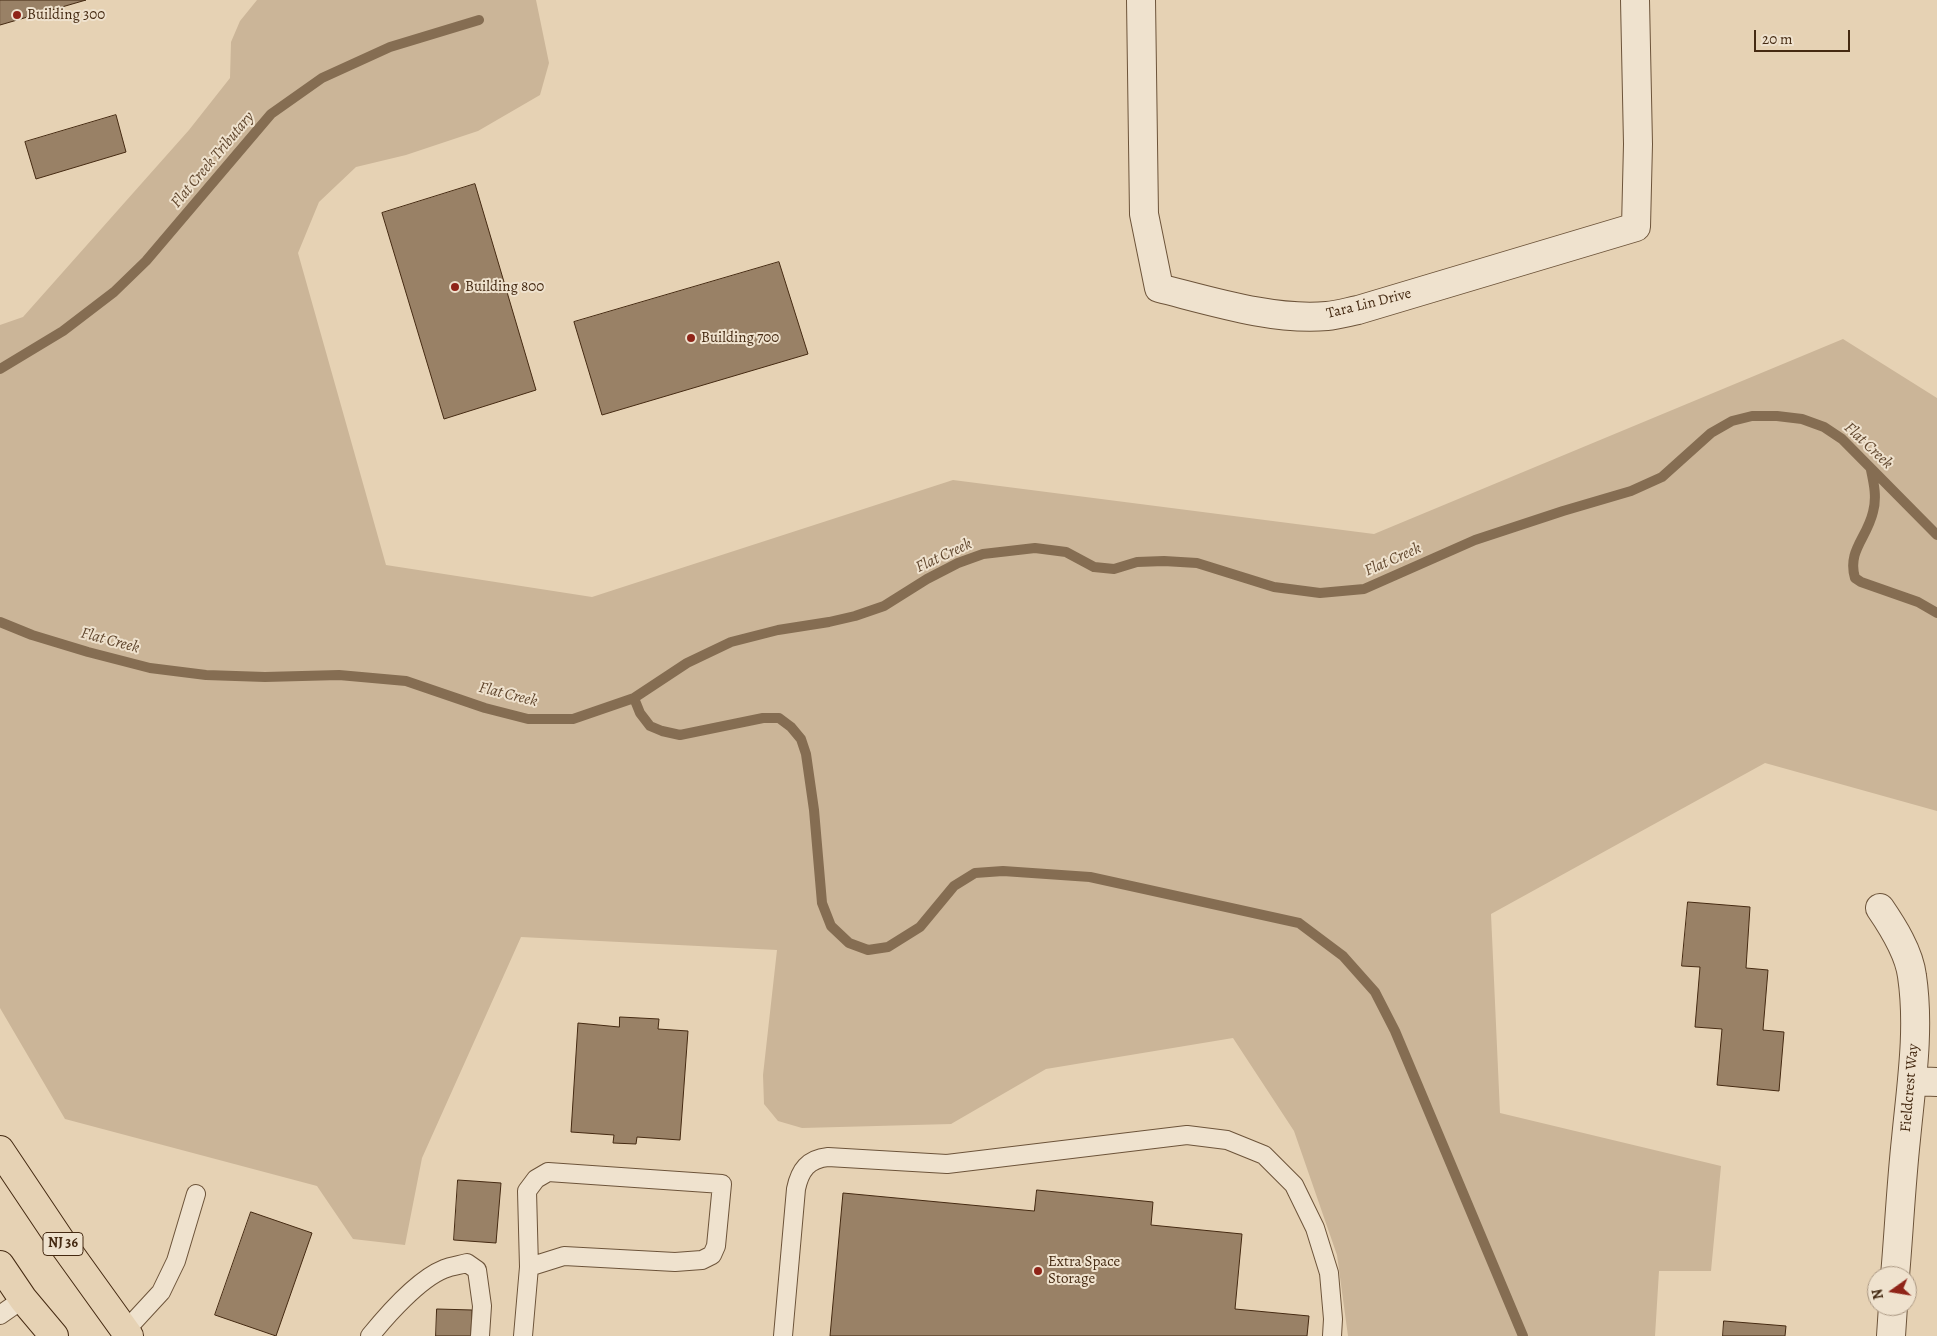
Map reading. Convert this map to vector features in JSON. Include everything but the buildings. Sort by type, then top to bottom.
[{"type":"highway","name":"NJ 36","points":[[0,1150],[65,1247],[127,1334]]},
{"type":"highway","points":[[0,1265],[23,1299],[54,1336]]},
{"type":"highway","points":[[23,1299],[34,1336]]},
{"type":"street","name":"Tara Lin Drive","points":[[1141,0],[1144,214],[1159,288],[1224,305],[1288,316],[1327,316],[1358,310],[1636,227],[1638,144],[1635,0]]},
{"type":"street","name":"Fieldcrest Way","points":[[1880,908],[1892,925],[1906,954],[1912,975],[1915,1020],[1924,1081],[1896,1266]]},
{"type":"street","points":[[1891,1336],[1892,1316]]},
{"type":"lane","points":[[783,1336],[796,1189],[798,1178],[811,1161],[828,1157],[947,1164],[1187,1135],[1227,1140],[1264,1155],[1294,1185],[1315,1228],[1329,1273],[1333,1319],[1332,1336]]},
{"type":"lane","points":[[523,1336],[529,1267],[527,1191],[536,1179],[548,1172],[722,1184],[716,1246],[712,1255],[702,1260],[675,1262],[564,1256],[529,1267]]},
{"type":"lane","points":[[127,1334],[161,1292],[176,1261],[196,1194]]},
{"type":"lane","points":[[370,1336],[391,1310],[420,1285],[444,1269],[467,1263],[477,1270],[482,1306],[480,1336]]},
{"type":"lane","points":[[0,1315],[23,1299]]},
{"type":"shaded area","points":[[257,0],[536,0],[549,63],[540,95],[478,131],[406,155],[356,167],[319,202],[298,253],[386,565],[592,597],[953,480],[1374,534],[1843,339],[1937,398],[1937,811],[1765,763],[1491,914],[1500,1113],[1721,1166],[1711,1271],[1659,1271],[1655,1336],[1348,1336],[1337,1255],[1294,1131],[1233,1038],[1046,1069],[951,1124],[802,1128],[778,1121],[764,1104],[763,1075],[777,950],[521,937],[422,1158],[405,1245],[353,1239],[317,1186],[65,1119],[0,1008],[0,325],[23,317],[189,130],[230,78],[231,42],[240,21]]},
{"type":"waterway","name":"Flat Creek Tributary","points":[[0,369],[63,331],[114,292],[146,261],[271,114],[322,78],[390,47],[479,20]]},
{"type":"waterway","name":"Flat Creek","points":[[0,622],[32,635],[150,668],[206,675],[265,677],[339,675],[406,681],[485,708],[528,719],[573,719],[634,698],[687,663],[731,642],[778,630],[855,616],[884,606],[927,579],[958,563],[983,554],[1035,548],[1066,552],[1094,567],[1114,569],[1137,562],[1197,563],[1274,587],[1320,593],[1364,589],[1475,540],[1631,491],[1662,477],[1711,433],[1732,421],[1752,416],[1802,419],[1824,427],[1842,439],[1937,535]]},
{"type":"waterway","name":"Flat Creek Tributary","points":[[1871,470],[1875,502],[1870,521],[1856,552],[1853,568],[1855,578],[1861,582],[1918,602],[1937,613]]},
{"type":"waterway","points":[[634,698],[640,713],[650,726],[680,735],[763,718],[779,718],[791,727],[801,739],[806,754],[814,810],[822,903],[831,926],[849,943],[868,950],[888,947],[920,927],[954,886],[975,873],[1003,871],[1090,877],[1299,923],[1343,956],[1375,992],[1395,1031],[1523,1336]]},
{"type":"place","name":"Building 300","points":[[17,15]]},
{"type":"place","name":"Building 800","points":[[455,287]]},
{"type":"place","name":"Building 700","points":[[691,338]]},
{"type":"place","name":"Extra Space Storage","points":[[1038,1271]]}]
